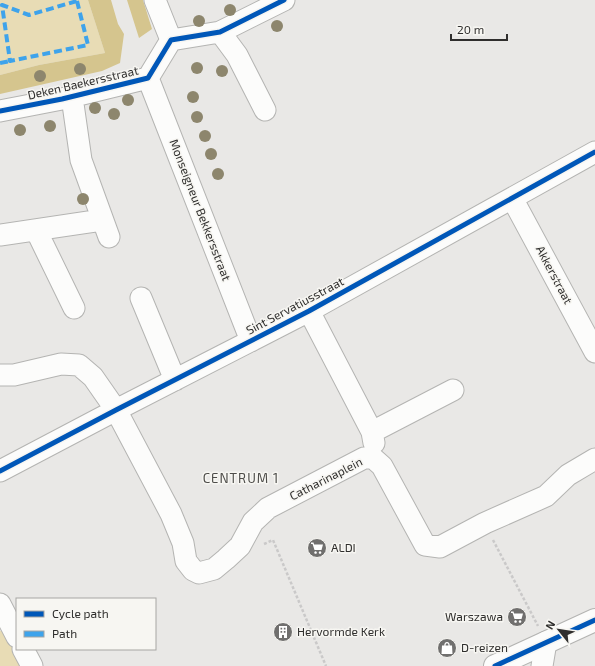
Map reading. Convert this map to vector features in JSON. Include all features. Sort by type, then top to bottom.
[{"type":"main road","points":[[495,666],[595,620]]},
{"type":"street","points":[[155,0],[171,40],[220,32],[284,0]]},
{"type":"street","points":[[220,32],[237,56],[265,110]]},
{"type":"street","name":"Deken Baekersstraat","points":[[0,111],[72,97],[148,78],[171,40]]},
{"type":"street","name":"Monseigneur Bekkersstraat","points":[[148,78],[251,341]]},
{"type":"street","name":"Deken Baekersstraat","points":[[0,235],[36,230],[105,229],[81,160],[72,97]]},
{"type":"street","name":"Sint Servatiusstraat","points":[[0,471],[309,311],[595,152]]},
{"type":"street","name":"Akkerstraat","points":[[512,198],[595,352]]},
{"type":"street","points":[[36,230],[74,308]]},
{"type":"street","points":[[141,298],[175,380]]},
{"type":"street","points":[[309,311],[373,438],[453,390]]},
{"type":"street","name":"Catharinaplein","points":[[0,375],[14,375],[61,364],[79,365],[93,377],[116,410],[171,514],[183,543],[186,562],[193,570],[199,573],[214,569],[240,546],[253,522],[268,508],[364,458],[373,458],[382,466],[425,545],[440,547],[485,523],[546,496],[568,475],[595,459]]},
{"type":"street","points":[[0,604],[16,635]]},
{"type":"street","points":[[542,666],[546,642]]},
{"type":"street","points":[[24,650],[32,666]]},
{"type":"path","points":[[485,523],[546,642]]},
{"type":"path","points":[[245,537],[252,549],[272,540],[326,666]]},
{"type":"shaded area","points":[[0,0],[88,0],[105,53],[39,65],[0,75]]},
{"type":"shaded area","points":[[88,0],[111,0],[118,24],[124,34],[120,63],[102,71],[0,94],[0,75],[39,65],[105,53]]},
{"type":"shaded area","points":[[127,0],[143,0],[152,29],[139,38]]},
{"type":"shaded area","points":[[3,630],[28,666],[0,666],[0,631]]},
{"type":"marked path","points":[[77,1],[88,45],[10,61],[2,5],[29,15],[77,1]]},
{"type":"marked path","points":[[0,63],[10,61]]},
{"type":"cycle path","points":[[0,111],[62,99],[148,78],[171,40],[220,32],[284,0]]},
{"type":"cycle path","points":[[0,471],[309,311],[595,152]]},
{"type":"cycle path","points":[[495,666],[595,620]]},
{"type":"place","name":"ALDI","points":[[317,548]]},
{"type":"place","name":"Warszawa","points":[[517,617]]},
{"type":"place","name":"Hervormde Kerk","points":[[283,632]]},
{"type":"place","name":"D-reizen","points":[[447,648]]},
{"type":"district","name":"CENTRUM 1","points":[[241,478]]}]
